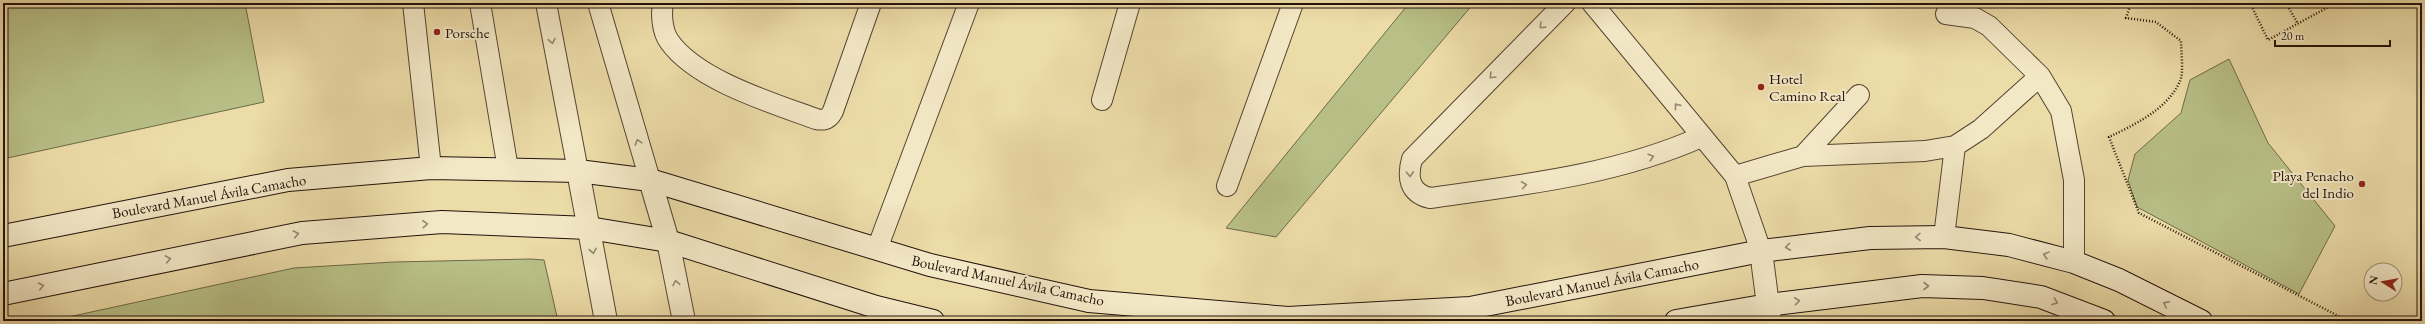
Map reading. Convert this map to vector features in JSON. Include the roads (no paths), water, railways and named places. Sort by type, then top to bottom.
[{"type":"main road","name":"Boulevard Manuel Ávila Camacho","points":[[3,236],[288,180],[431,168],[578,171],[650,180],[930,265],[1089,301],[1288,318],[1470,308],[1761,251],[1870,238],[1944,237],[2009,245],[2074,262],[2118,280],[2201,321]]},
{"type":"main road","points":[[578,171],[606,321]]},
{"type":"main road","points":[[650,180],[668,240],[684,321]]},
{"type":"main road","points":[[3,294],[302,233],[442,222],[589,228],[668,240],[876,307],[933,321]]},
{"type":"main road","points":[[1761,251],[1769,313]]},
{"type":"main road","points":[[1676,321],[1769,313],[1922,286],[1983,288],[2041,296],[2104,321]]},
{"type":"lane","points":[[413,3],[431,168]]},
{"type":"lane","points":[[480,3],[508,169]]},
{"type":"lane","points":[[546,3],[578,171]]},
{"type":"lane","points":[[598,3],[650,180]]},
{"type":"lane","points":[[663,3],[661,14],[668,40],[686,60],[737,89],[816,120],[824,120],[829,117],[833,110],[871,3]]},
{"type":"lane","points":[[877,249],[969,3]]},
{"type":"lane","points":[[1102,100],[1130,3]]},
{"type":"lane","points":[[1227,186],[1293,3]]},
{"type":"lane","points":[[1565,3],[1412,159],[1408,172],[1412,185],[1421,196],[1430,198],[1548,181],[1628,164],[1666,152],[1701,137]]},
{"type":"lane","points":[[1592,3],[1701,137],[1735,176],[1761,251]]},
{"type":"lane","points":[[1946,14],[1975,18],[1989,26],[2040,76],[2061,111],[2074,180],[2074,262]]},
{"type":"lane","points":[[1735,176],[1803,156],[1925,151],[1955,146],[1981,129],[2040,76]]},
{"type":"lane","points":[[1803,156],[1859,95]]},
{"type":"lane","points":[[1944,237],[1955,146]]},
{"type":"place","name":"Porsche","points":[[437,32]]},
{"type":"place","name":"Hotel Camino Real","points":[[1761,87]]},
{"type":"place","name":"Playa Penacho del Indio","points":[[2362,184]]}]
